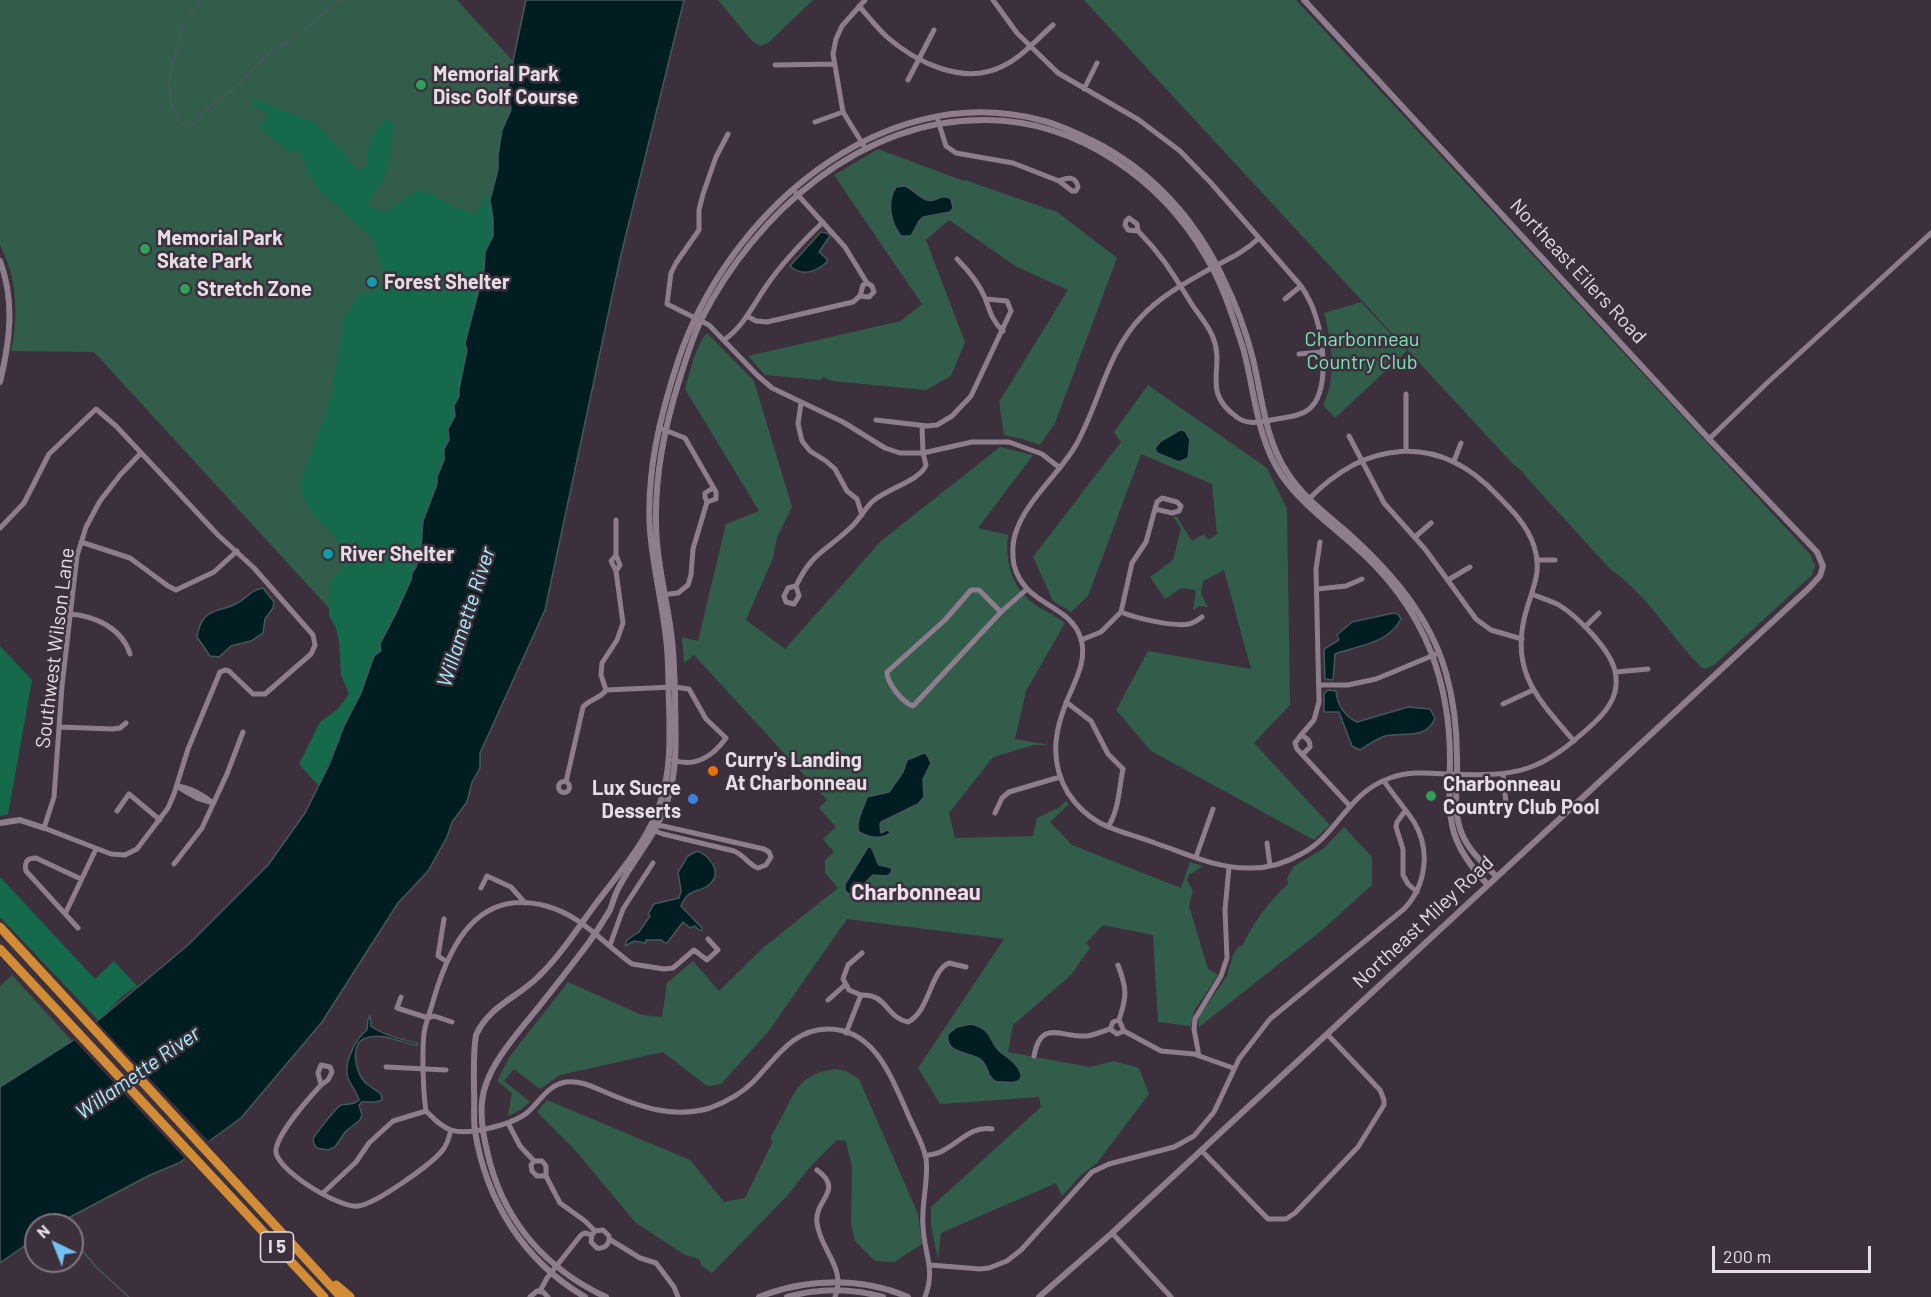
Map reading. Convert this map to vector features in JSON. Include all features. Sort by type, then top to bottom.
[{"type":"highway","name":"I 5","points":[[0,927],[341,1297]]},
{"type":"highway","name":"I 5","points":[[0,949],[323,1296]]},
{"type":"highway","name":"I 5","points":[[316,1268],[350,1297]]},
{"type":"street","points":[[865,0],[842,26],[833,54],[843,112],[860,142],[866,148]]},
{"type":"street","points":[[993,0],[1029,46],[1058,73],[1139,120],[1170,142],[1211,183],[1301,286],[1315,313],[1321,335],[1322,378],[1318,398],[1313,406],[1301,414],[1263,422],[1242,420],[1227,409],[1219,398],[1215,382],[1217,362],[1214,340],[1162,256],[1138,231]]},
{"type":"street","name":"Northeast Eilers Road","points":[[1304,0],[1709,439],[1817,552],[1823,566]]},
{"type":"street","points":[[859,6],[888,38],[919,60],[955,72],[987,72],[1008,63],[1053,26]]},
{"type":"street","points":[[908,80],[934,30]]},
{"type":"street","points":[[1084,89],[1097,63]]},
{"type":"street","points":[[775,65],[834,64]]},
{"type":"street","points":[[814,122],[843,112]]},
{"type":"street","points":[[698,318],[747,249],[798,195],[821,176],[866,148],[937,120]]},
{"type":"street","points":[[937,120],[946,146],[956,153],[1013,163],[1059,181]]},
{"type":"street","points":[[606,1297],[576,1282],[556,1267],[528,1237],[507,1206],[493,1173],[479,1129],[484,1092],[491,1072],[608,913],[623,880],[654,828],[670,790],[673,641],[662,595],[656,527],[657,483],[662,429],[698,318],[710,290],[741,243],[768,213],[816,171],[860,142],[900,126],[937,120],[987,120],[1035,125],[1061,133],[1098,150],[1138,178],[1166,203],[1186,226],[1215,267],[1231,311],[1263,422],[1263,441],[1270,457],[1288,484],[1386,577],[1415,618],[1436,654],[1448,719],[1457,812],[1463,836],[1475,855],[1496,876]]},
{"type":"street","points":[[728,134],[716,157],[703,194],[699,210],[699,230],[671,273],[667,304],[698,318],[724,340],[767,384],[843,422],[885,448],[900,453],[923,453],[972,442],[1009,442],[1042,454],[1060,468]]},
{"type":"street","points":[[747,316],[761,322],[772,321],[848,304],[860,296],[873,295],[872,286],[867,283],[851,254],[793,190]]},
{"type":"street","points":[[724,340],[738,328],[781,266],[823,222]]},
{"type":"street","points":[[1709,439],[1931,233]]},
{"type":"street","points":[[1258,239],[1244,250],[1182,285],[1154,304],[1140,317],[1123,339],[1112,359],[1083,430],[1060,468],[1025,514],[1015,534],[1013,549],[1019,577],[1027,589],[1039,600],[1066,616],[1075,626],[1081,640],[1082,664],[1066,702],[1055,737],[1055,758],[1060,777],[1068,793],[1080,808],[1095,820],[1108,826],[1196,857],[1229,867],[1246,868],[1270,866],[1293,858],[1316,844],[1349,805],[1367,790],[1384,781],[1412,773],[1503,774],[1525,770],[1544,762],[1574,741],[1609,706],[1615,689],[1616,672],[1607,654],[1585,627],[1558,605],[1532,594]]},
{"type":"street","points":[[957,259],[977,282],[992,318],[1003,331]]},
{"type":"street","points":[[0,261],[7,284],[10,313],[10,332],[0,382]]},
{"type":"street","points":[[860,296],[861,290],[867,283]]},
{"type":"street","points":[[1285,299],[1301,286]]},
{"type":"street","points":[[876,420],[932,426],[945,421],[966,404],[1010,316],[1010,306],[1007,301],[986,299]]},
{"type":"street","points":[[1299,354],[1322,352]]},
{"type":"street","points":[[1406,394],[1406,451]]},
{"type":"street","points":[[801,403],[798,424],[802,441],[810,451],[831,465],[847,491],[857,499],[872,501]]},
{"type":"street","points":[[0,528],[16,514],[24,503],[49,454],[96,409],[116,426],[218,535],[237,551],[310,629],[315,638],[311,654],[265,694],[250,692],[226,670],[219,674],[188,749],[171,802],[160,820],[137,849],[130,854],[118,856],[20,820],[0,823]]},
{"type":"street","points":[[795,586],[811,560],[849,529],[872,501],[922,473],[926,465],[922,426]]},
{"type":"street","points":[[662,429],[680,435],[689,443],[716,492],[716,499],[707,502]]},
{"type":"street","points":[[1349,436],[1384,503],[1415,537],[1481,623],[1497,632],[1522,639]]},
{"type":"street","points":[[1454,461],[1461,443]]},
{"type":"street","points":[[1307,501],[1327,481],[1361,461],[1379,455],[1406,451],[1454,461],[1486,483],[1512,510],[1527,530],[1538,560],[1536,584],[1523,624],[1525,672],[1533,690],[1574,741]]},
{"type":"street","name":"Southwest Wilson Lane","points":[[44,828],[53,803],[75,564],[89,520],[121,474],[141,453]]},
{"type":"street","points":[[662,595],[682,591],[690,580],[693,549],[707,502],[705,493],[712,488]]},
{"type":"street","points":[[857,499],[862,515]]},
{"type":"street","points":[[1081,640],[1101,632],[1121,612],[1132,563],[1146,542],[1155,509]]},
{"type":"street","points":[[606,690],[601,675],[602,663],[617,640],[623,623],[616,571],[620,566],[615,555],[616,520]]},
{"type":"street","points":[[1415,537],[1431,523]]},
{"type":"street","points":[[81,542],[130,558],[176,590],[214,572],[237,551]]},
{"type":"street","points":[[1320,542],[1317,553],[1319,702],[1316,716],[1295,743],[1297,749],[1349,805]]},
{"type":"street","points":[[1538,560],[1555,560]]},
{"type":"street","name":"Northeast Miley Road","points":[[1039,1297],[1112,1233],[1486,884],[1809,588],[1820,576],[1823,566]]},
{"type":"street","points":[[1448,580],[1470,567]]},
{"type":"street","points":[[1317,589],[1346,586],[1362,579]]},
{"type":"street","points":[[1001,612],[979,590],[971,590],[951,615],[887,672],[887,678],[904,702],[913,706],[1001,612],[1027,589]]},
{"type":"street","points":[[1121,612],[1131,616],[1184,625],[1202,617]]},
{"type":"street","points":[[1585,627],[1599,613]]},
{"type":"street","points":[[70,614],[87,616],[104,623],[122,638],[130,654]]},
{"type":"street","points":[[1319,686],[1348,685],[1376,679],[1436,654]]},
{"type":"street","points":[[1616,672],[1648,669]]},
{"type":"street","points":[[566,782],[583,707],[598,699],[606,690],[688,689],[706,719],[726,738],[700,761],[686,764],[672,760]]},
{"type":"street","points":[[1503,704],[1533,690]]},
{"type":"street","points":[[1066,702],[1091,721],[1108,754],[1123,769],[1116,809],[1108,826]]},
{"type":"street","points":[[59,727],[112,729],[120,728],[126,723]]},
{"type":"street","points":[[174,864],[198,834],[243,732]]},
{"type":"street","points":[[1301,735],[1310,743],[1310,747],[1302,754]]},
{"type":"street","points":[[1453,774],[1449,801],[1455,836],[1467,859],[1486,884]]},
{"type":"street","points":[[1503,774],[1506,803]]},
{"type":"street","points":[[995,813],[1002,798],[1009,792],[1060,777]]},
{"type":"street","points":[[930,1264],[980,1269],[1007,1261],[1021,1250],[1092,1172],[1109,1164],[1174,1147],[1194,1136],[1214,1112],[1233,1068],[1270,1019],[1404,909],[1417,892],[1423,872],[1424,846],[1415,824],[1384,781]]},
{"type":"street","points":[[177,786],[197,798],[213,803]]},
{"type":"street","points":[[117,811],[129,794],[160,820]]},
{"type":"street","points":[[1196,857],[1213,809]]},
{"type":"street","points":[[1405,811],[1396,827],[1403,849],[1402,875],[1417,892]]},
{"type":"street","points":[[654,828],[764,849],[771,857],[766,865],[753,867],[740,853],[654,828]]},
{"type":"street","points":[[585,1297],[551,1273],[530,1253],[504,1217],[487,1179],[479,1129],[474,1046],[477,1030],[483,1021],[492,1011],[540,976],[654,828]]},
{"type":"street","points":[[1267,843],[1270,866]]},
{"type":"street","points":[[66,912],[96,849]]},
{"type":"street","points":[[78,928],[66,912],[26,871],[26,861],[36,858],[81,879]]},
{"type":"street","points":[[610,945],[623,909],[653,863]]},
{"type":"street","points":[[1199,1056],[1194,1029],[1195,1019],[1221,976],[1227,958],[1225,910],[1229,867]]},
{"type":"street","points":[[481,888],[487,876],[512,887],[525,903]]},
{"type":"street","points":[[708,939],[718,950],[708,959],[694,950],[677,966],[669,969],[632,964],[582,923],[547,906],[525,903],[500,906],[479,917],[457,941],[446,961],[428,1018],[424,1041],[426,1111],[437,1122],[451,1130],[479,1129],[508,1123],[529,1111],[551,1088],[570,1081],[586,1084],[652,1110],[674,1113],[698,1111],[724,1102],[740,1093],[754,1081],[784,1047],[800,1037],[828,1029],[846,1033],[867,1044],[880,1058],[926,1156],[927,1182],[923,1229],[930,1264],[930,1283],[925,1297]]},
{"type":"street","points":[[444,919],[438,956],[446,961]]},
{"type":"street","points":[[862,953],[848,965],[844,974],[845,984],[849,990],[861,995],[877,997],[894,1015],[908,1022],[915,1017],[923,1005],[945,964],[955,962],[966,967]]},
{"type":"street","points":[[1118,965],[1126,990],[1119,1020],[1124,1031],[1161,1051],[1199,1056],[1233,1068]]},
{"type":"street","points":[[828,1000],[845,984]]},
{"type":"street","points":[[846,1033],[861,995]]},
{"type":"street","points":[[401,997],[397,1008],[428,1018],[434,1016],[452,1022]]},
{"type":"street","points":[[1110,1029],[1113,1022],[1119,1020]]},
{"type":"street","points":[[1034,1056],[1037,1041],[1046,1033],[1087,1036],[1110,1029],[1118,1034],[1124,1031]]},
{"type":"street","points":[[1202,1150],[1268,1219],[1286,1219],[1295,1213],[1358,1147],[1384,1105],[1380,1090],[1327,1034]]},
{"type":"street","points":[[386,1067],[446,1070]]},
{"type":"street","points":[[321,1085],[283,1134],[275,1151],[280,1162],[294,1175],[348,1206],[368,1203],[400,1185],[440,1154],[451,1130]]},
{"type":"street","points":[[323,1193],[356,1162],[369,1143],[393,1121],[426,1111]]},
{"type":"street","points":[[508,1123],[520,1146],[534,1161],[542,1161],[546,1166],[546,1176],[560,1203],[585,1221],[594,1233]]},
{"type":"street","points":[[926,1156],[942,1152],[968,1133],[987,1128],[993,1129]]},
{"type":"street","points":[[534,1161],[531,1165],[532,1172],[537,1176],[546,1176]]},
{"type":"street","points":[[817,1170],[828,1180],[829,1186],[827,1195],[818,1209],[819,1233],[833,1260],[840,1293]]},
{"type":"street","points":[[540,1291],[578,1238],[585,1233],[603,1230],[609,1239],[635,1256],[656,1263],[674,1287],[678,1297]]},
{"type":"street","points":[[594,1233],[591,1242],[597,1248],[604,1247],[609,1239]]},
{"type":"street","points":[[1112,1233],[1171,1297]]},
{"type":"street","points":[[759,1297],[801,1285],[838,1282],[884,1289],[908,1297]]},
{"type":"street","points":[[530,1297],[534,1292],[540,1291],[548,1297]]},
{"type":"street","points":[[787,1297],[809,1292],[883,1297]]},
{"type":"street","points":[[835,1297],[840,1293]]},
{"type":"green space","points":[[0,0],[457,0],[513,61],[508,85],[511,110],[502,130],[494,187],[372,655],[94,352],[11,351],[16,311],[15,297],[10,270],[0,245]]},
{"type":"green space","points":[[718,0],[813,0],[768,43],[760,46],[752,41]]},
{"type":"green space","points":[[1084,0],[1296,0],[1810,554],[1815,566],[1812,575],[1714,665],[1706,669],[1701,667],[1636,591],[1611,570],[1522,471],[1512,463]]},
{"type":"green space","points":[[252,98],[315,123],[348,157],[356,171],[368,165],[369,145],[377,130],[386,119],[393,123],[387,169],[371,199],[370,208],[385,212],[416,191],[433,194],[456,208],[477,214],[494,187],[490,200],[493,236],[485,252],[484,270],[466,339],[467,350],[456,413],[448,429],[449,440],[444,449],[444,460],[423,521],[416,567],[383,638],[381,651],[374,657],[361,693],[344,726],[319,786],[299,764],[320,722],[338,709],[349,694],[341,675],[336,628],[329,615],[330,582],[341,571],[343,553],[338,540],[310,510],[300,491],[303,476],[332,394],[344,318],[360,293],[373,291],[384,284],[384,274],[372,238],[320,191],[308,174],[304,160],[297,151],[289,152],[259,127],[269,114],[253,105]]},
{"type":"green space","points":[[878,149],[1057,212],[1117,258],[1055,423],[1040,445],[1004,435],[999,402],[1068,290],[1017,267],[949,220],[926,240],[965,342],[951,376],[926,390],[832,381],[823,377],[821,380],[765,375],[748,356],[901,321],[922,304],[834,175]]},
{"type":"green space","name":"Charbonneau Country Club","points":[[1361,302],[1407,351],[1335,418],[1323,405],[1332,372],[1329,336],[1324,313]]},
{"type":"green space","points":[[707,333],[754,381],[792,507],[777,537],[773,558],[746,620],[785,649],[881,541],[1000,447],[1033,455],[978,528],[1008,535],[1009,563],[1019,589],[1033,603],[1065,623],[1026,691],[1015,739],[1049,745],[1034,745],[993,757],[949,813],[955,838],[1033,836],[1037,818],[1060,807],[1066,801],[1069,804],[1050,822],[1072,845],[1181,888],[1190,862],[1203,866],[1189,875],[1187,880],[1193,891],[1189,906],[1208,969],[1218,975],[1194,1011],[1191,1026],[1158,1022],[1153,935],[1103,925],[1086,943],[1090,948],[1071,975],[1013,1025],[1008,1052],[1090,1067],[1114,1061],[1139,1068],[1149,1094],[1097,1163],[1081,1175],[1062,1196],[1056,1183],[941,1233],[938,1259],[931,1226],[931,1207],[1041,1107],[1039,1097],[940,1104],[918,1068],[1004,939],[847,919],[768,1032],[721,1084],[707,1086],[663,1052],[560,1075],[540,1089],[514,1069],[504,1081],[530,1102],[508,1116],[512,1093],[497,1081],[510,1056],[568,982],[642,1015],[662,1017],[667,983],[693,961],[719,991],[764,947],[838,888],[825,873],[825,860],[834,852],[823,839],[836,827],[819,808],[827,800],[694,655],[684,663],[682,637],[698,641],[726,524],[759,511],[685,389],[697,351]]},
{"type":"green space","points":[[1148,385],[1267,468],[1287,509],[1290,705],[1254,743],[1330,825],[1314,840],[1151,751],[1116,710],[1148,651],[1251,669],[1224,570],[1203,581],[1201,594],[1208,607],[1200,606],[1193,610],[1196,590],[1181,588],[1165,599],[1150,577],[1173,560],[1181,529],[1173,516],[1177,517],[1192,541],[1204,534],[1208,540],[1217,534],[1212,484],[1141,454],[1088,596],[1071,612],[1053,601],[1033,557],[1121,442],[1114,432]]},
{"type":"green space","points":[[0,646],[32,680],[8,814],[0,816]]},
{"type":"green space","points":[[1344,827],[1372,857],[1372,885],[1321,931],[1199,1027],[1200,1015],[1227,976],[1233,955],[1239,946],[1242,946],[1268,905],[1288,884],[1287,878],[1294,866],[1323,849]]},
{"type":"green space","points":[[0,877],[95,979],[114,961],[137,986],[121,997],[99,1021],[0,917]]},
{"type":"green space","points":[[12,975],[72,1041],[0,1088],[0,986]]},
{"type":"green space","points":[[835,1069],[846,1071],[859,1079],[918,1214],[922,1244],[894,1262],[875,1261],[855,1241],[851,1224],[852,1168],[846,1141],[837,1140],[809,1168],[787,1196],[712,1273],[702,1266],[699,1259],[685,1255],[636,1223],[575,1150],[537,1112],[547,1100],[690,1160],[724,1202],[745,1198],[773,1141],[770,1139],[793,1095],[802,1083],[815,1074]]},
{"type":"water","name":"Willamette River","points":[[526,0],[684,0],[620,259],[545,610],[480,753],[480,768],[472,782],[467,802],[452,822],[447,837],[428,871],[398,903],[322,1022],[241,1118],[179,1163],[150,1175],[78,1213],[24,1213],[24,1246],[0,1263],[0,1087],[72,1041],[101,1018],[188,945],[268,865],[305,813],[361,693],[374,656],[381,651],[380,644],[416,567],[423,521],[444,460],[444,449],[449,440],[448,429],[455,416],[454,406],[459,396],[467,350],[465,343],[484,270],[485,252],[493,236],[490,200],[498,169],[502,130],[511,110],[508,85]]},
{"type":"water","points":[[905,186],[930,201],[948,197],[951,199],[953,208],[950,212],[923,217],[911,236],[901,236],[892,219],[891,199],[896,187]]},
{"type":"water","points":[[821,232],[830,236],[819,252],[827,259],[827,262],[809,272],[799,271],[790,266]]},
{"type":"water","points":[[1180,430],[1185,431],[1190,440],[1188,458],[1179,462],[1157,453],[1155,448],[1161,441]]},
{"type":"water","points":[[263,588],[274,602],[273,608],[265,619],[263,633],[251,641],[231,646],[219,657],[210,656],[197,637],[203,620],[207,615],[232,606]]},
{"type":"water","points":[[1398,614],[1401,619],[1395,628],[1371,643],[1335,654],[1333,680],[1325,679],[1324,649],[1339,640],[1337,635],[1352,622]]},
{"type":"water","points":[[1328,690],[1336,691],[1342,709],[1357,722],[1408,707],[1430,709],[1435,718],[1426,730],[1414,734],[1385,736],[1360,750],[1352,746],[1339,712],[1324,712],[1324,694]]},
{"type":"water","points":[[924,753],[931,763],[923,779],[924,797],[918,804],[881,822],[881,833],[887,830],[891,832],[887,835],[875,837],[859,832],[859,819],[867,797],[889,792],[903,772],[907,760]]},
{"type":"water","points":[[868,847],[871,847],[879,865],[892,868],[891,873],[887,876],[873,875],[855,893],[848,894],[845,884]]},
{"type":"water","points":[[697,851],[713,864],[714,879],[706,887],[688,895],[681,906],[702,930],[695,926],[690,928],[683,922],[667,943],[662,940],[646,940],[646,943],[634,941],[625,946],[627,940],[639,932],[650,916],[648,914],[654,904],[679,898],[681,891],[678,872],[688,856]]},
{"type":"water","points":[[370,1016],[371,1026],[375,1029],[417,1043],[417,1045],[379,1036],[372,1036],[361,1041],[356,1052],[359,1073],[366,1083],[381,1094],[382,1100],[362,1102],[359,1105],[362,1115],[360,1120],[345,1132],[335,1147],[328,1150],[317,1148],[313,1139],[335,1110],[341,1105],[353,1104],[359,1100],[348,1078],[347,1065],[355,1045],[367,1030]]},
{"type":"water","points":[[971,1024],[988,1033],[998,1050],[1018,1067],[1021,1077],[1019,1080],[996,1081],[990,1077],[985,1064],[980,1059],[953,1049],[948,1040],[948,1034],[957,1027]]},
{"type":"pier","points":[[94,1019],[211,1144],[187,1161],[72,1038]]},
{"type":"waterway","points":[[205,0],[190,13],[181,29],[169,82],[172,105],[180,123],[192,125],[216,100],[234,89],[268,54],[293,39],[340,0]]},
{"type":"waterway","points":[[84,1252],[96,1267],[129,1297]]},
{"type":"place","name":"Memorial Park Disc Golf Course","points":[[421,85]]},
{"type":"place","name":"Memorial Park Skate Park","points":[[145,249]]},
{"type":"place","name":"Forest Shelter","points":[[372,282]]},
{"type":"place","name":"Stretch Zone","points":[[185,289]]},
{"type":"place","name":"River Shelter","points":[[328,554]]},
{"type":"place","name":"Curry's Landing At Charbonneau","points":[[713,771]]},
{"type":"place","name":"Charbonneau Country Club Pool","points":[[1431,796]]},
{"type":"place","name":"Lux Sucre Desserts","points":[[693,799]]},
{"type":"district","name":"Charbonneau","points":[[916,893]]}]
